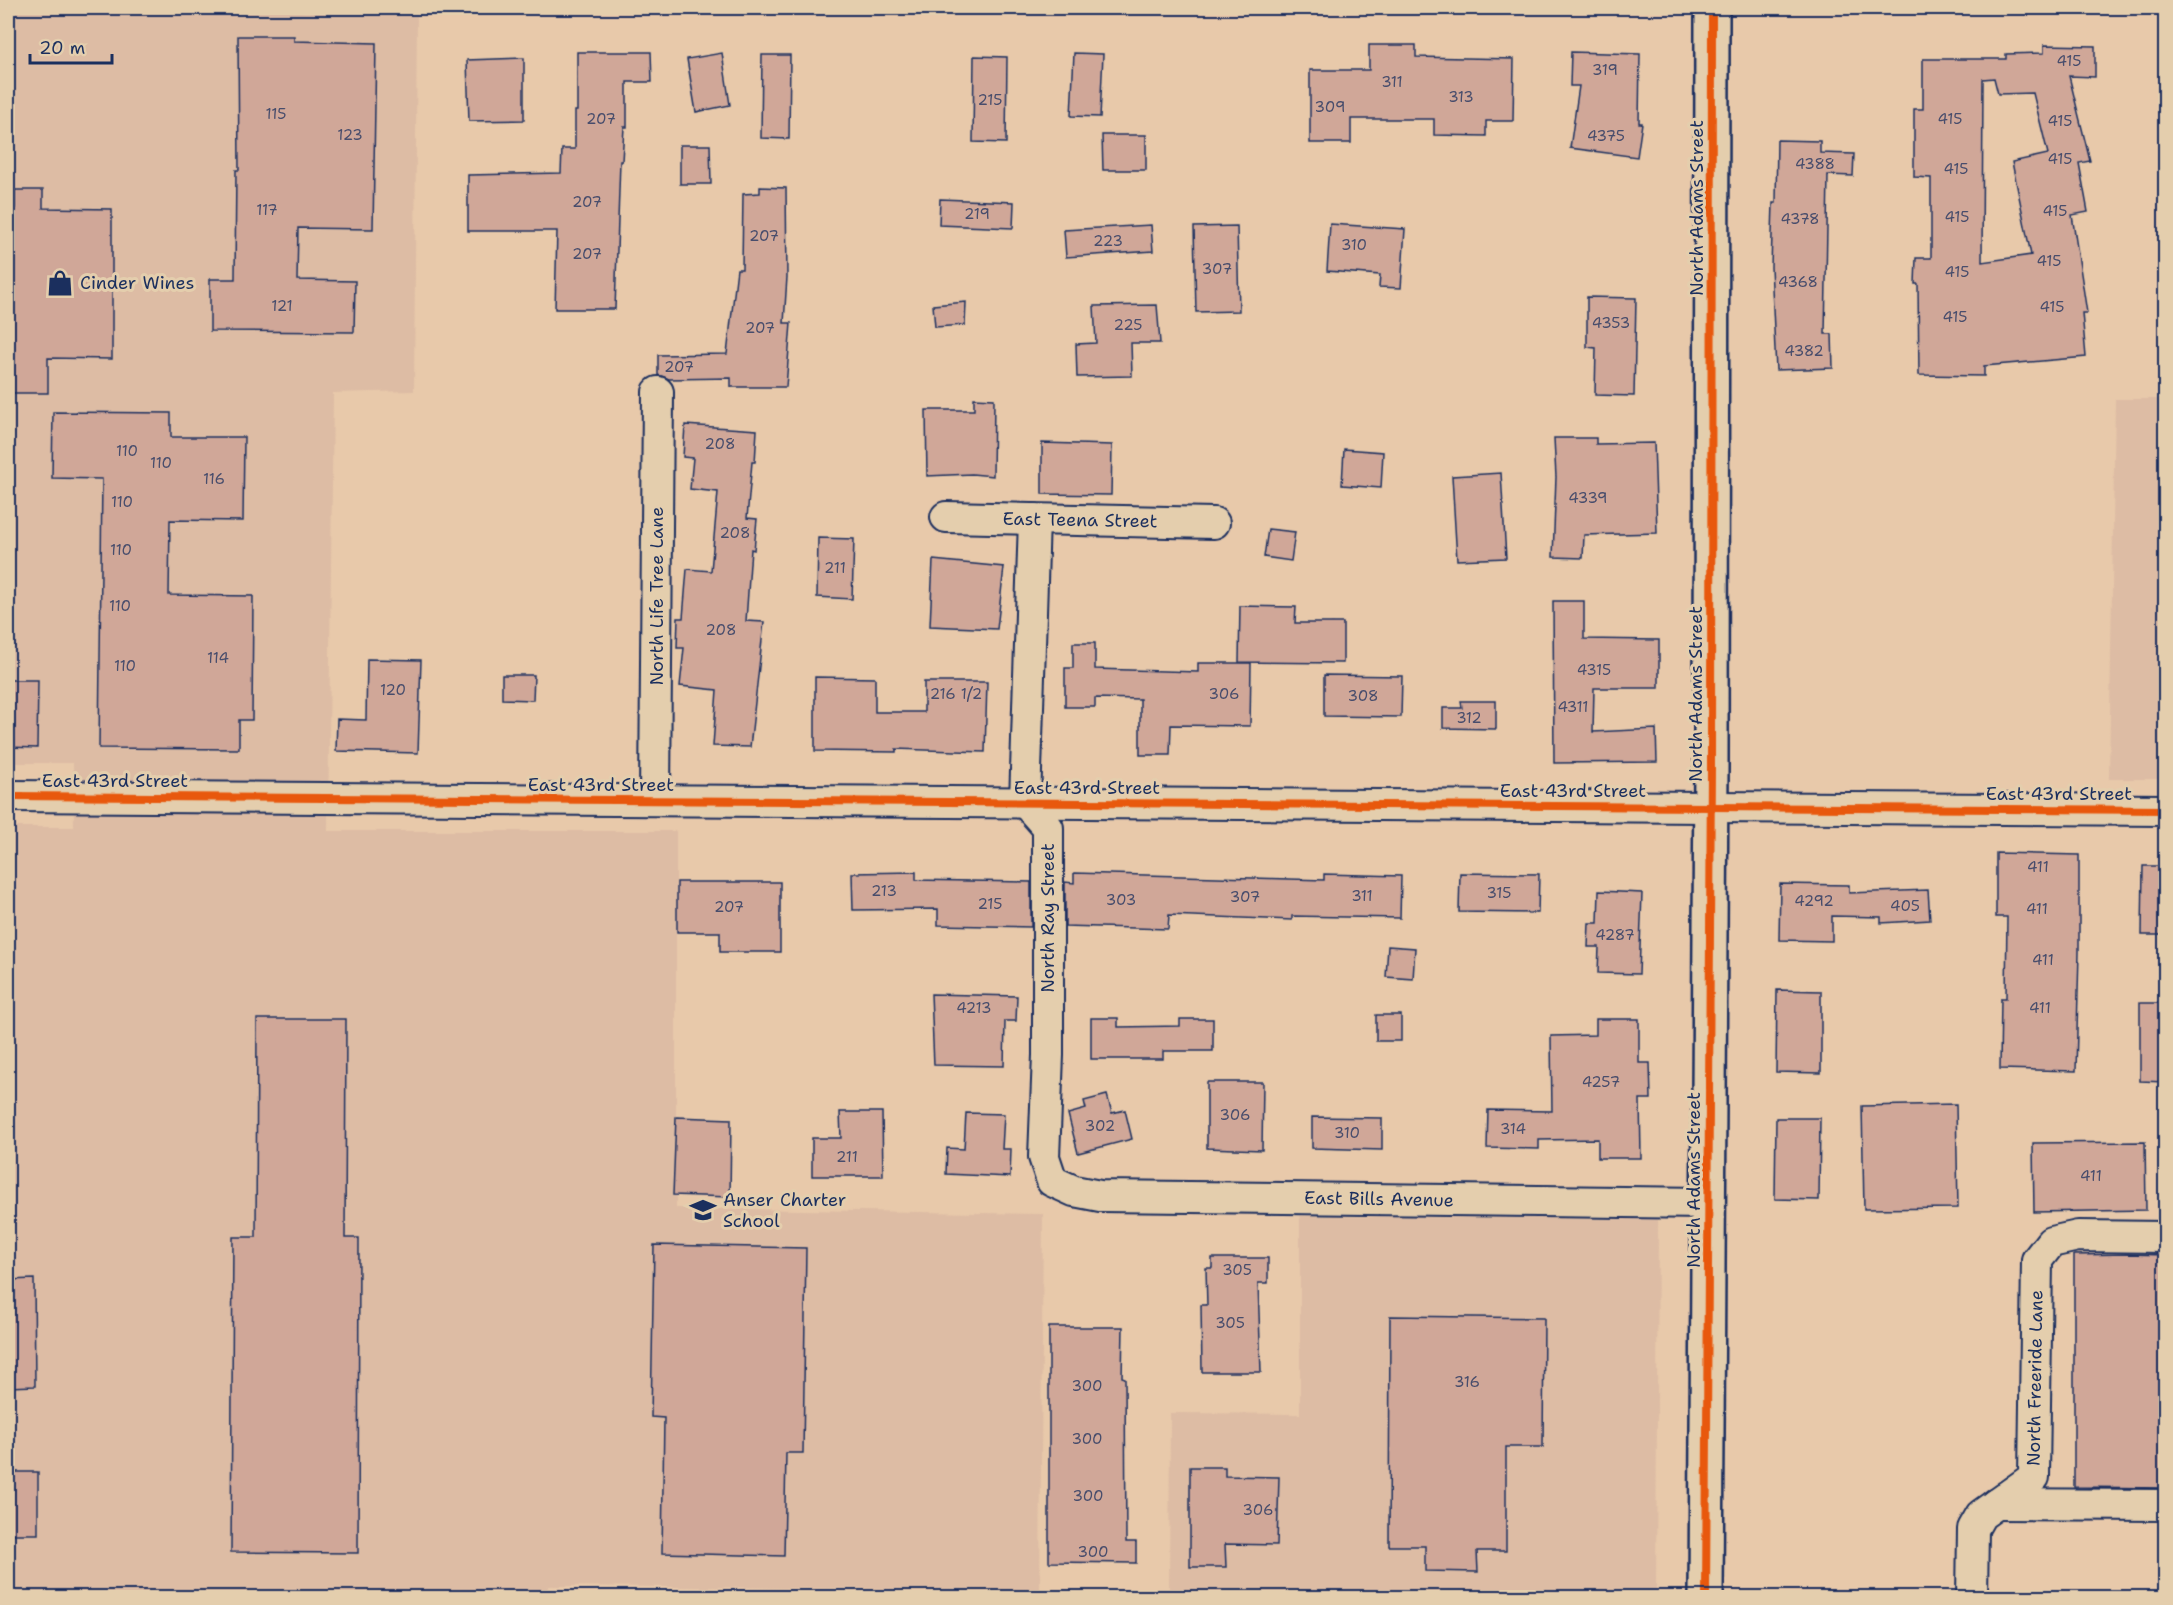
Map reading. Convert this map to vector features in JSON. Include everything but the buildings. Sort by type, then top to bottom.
[{"type":"street","name":"North Adams Street","points":[[1706,1598],[1711,807],[1712,8]]},
{"type":"street","name":"North Life Tree Lane","points":[[655,800],[658,392]]},
{"type":"street","name":"East Teena Street","points":[[946,517],[1214,523]]},
{"type":"street","points":[[1025,802],[1034,519]]},
{"type":"street","name":"East 43rd Street","points":[[8,796],[2166,810]]},
{"type":"street","name":"North Ray Street","points":[[1025,802],[1048,828],[1048,1055],[1044,1157],[1052,1181]]},
{"type":"street","name":"East Bills Avenue","points":[[1052,1181],[1074,1191],[1100,1196],[1709,1203]]},
{"type":"street","name":"North Freeride Lane","points":[[1972,1598],[1973,1529],[1981,1515],[2034,1476],[2037,1260],[2051,1242],[2078,1236],[2166,1237]]},
{"type":"street","points":[[1996,1504],[2166,1505]]},
{"type":"shaded area","points":[[8,8],[303,8],[304,12],[417,13],[414,391],[333,393],[328,831],[676,831],[676,1208],[1043,1214],[1040,1590],[548,1586],[547,1598],[8,1597],[8,827],[74,827],[73,763],[8,763]]},
{"type":"shaded area","points":[[2115,399],[2165,399],[2165,779],[2109,779]]},
{"type":"shaded area","points":[[1300,1216],[1658,1219],[1656,1597],[1169,1598],[1170,1413],[1300,1414]]},
{"type":"cycle path","points":[[1706,1598],[1711,765],[1712,8]]},
{"type":"cycle path","points":[[8,796],[2166,810]]},
{"type":"place","name":"Cinder Wines","points":[[60,283]]},
{"type":"place","name":"Anser Charter School","points":[[703,1210]]}]
